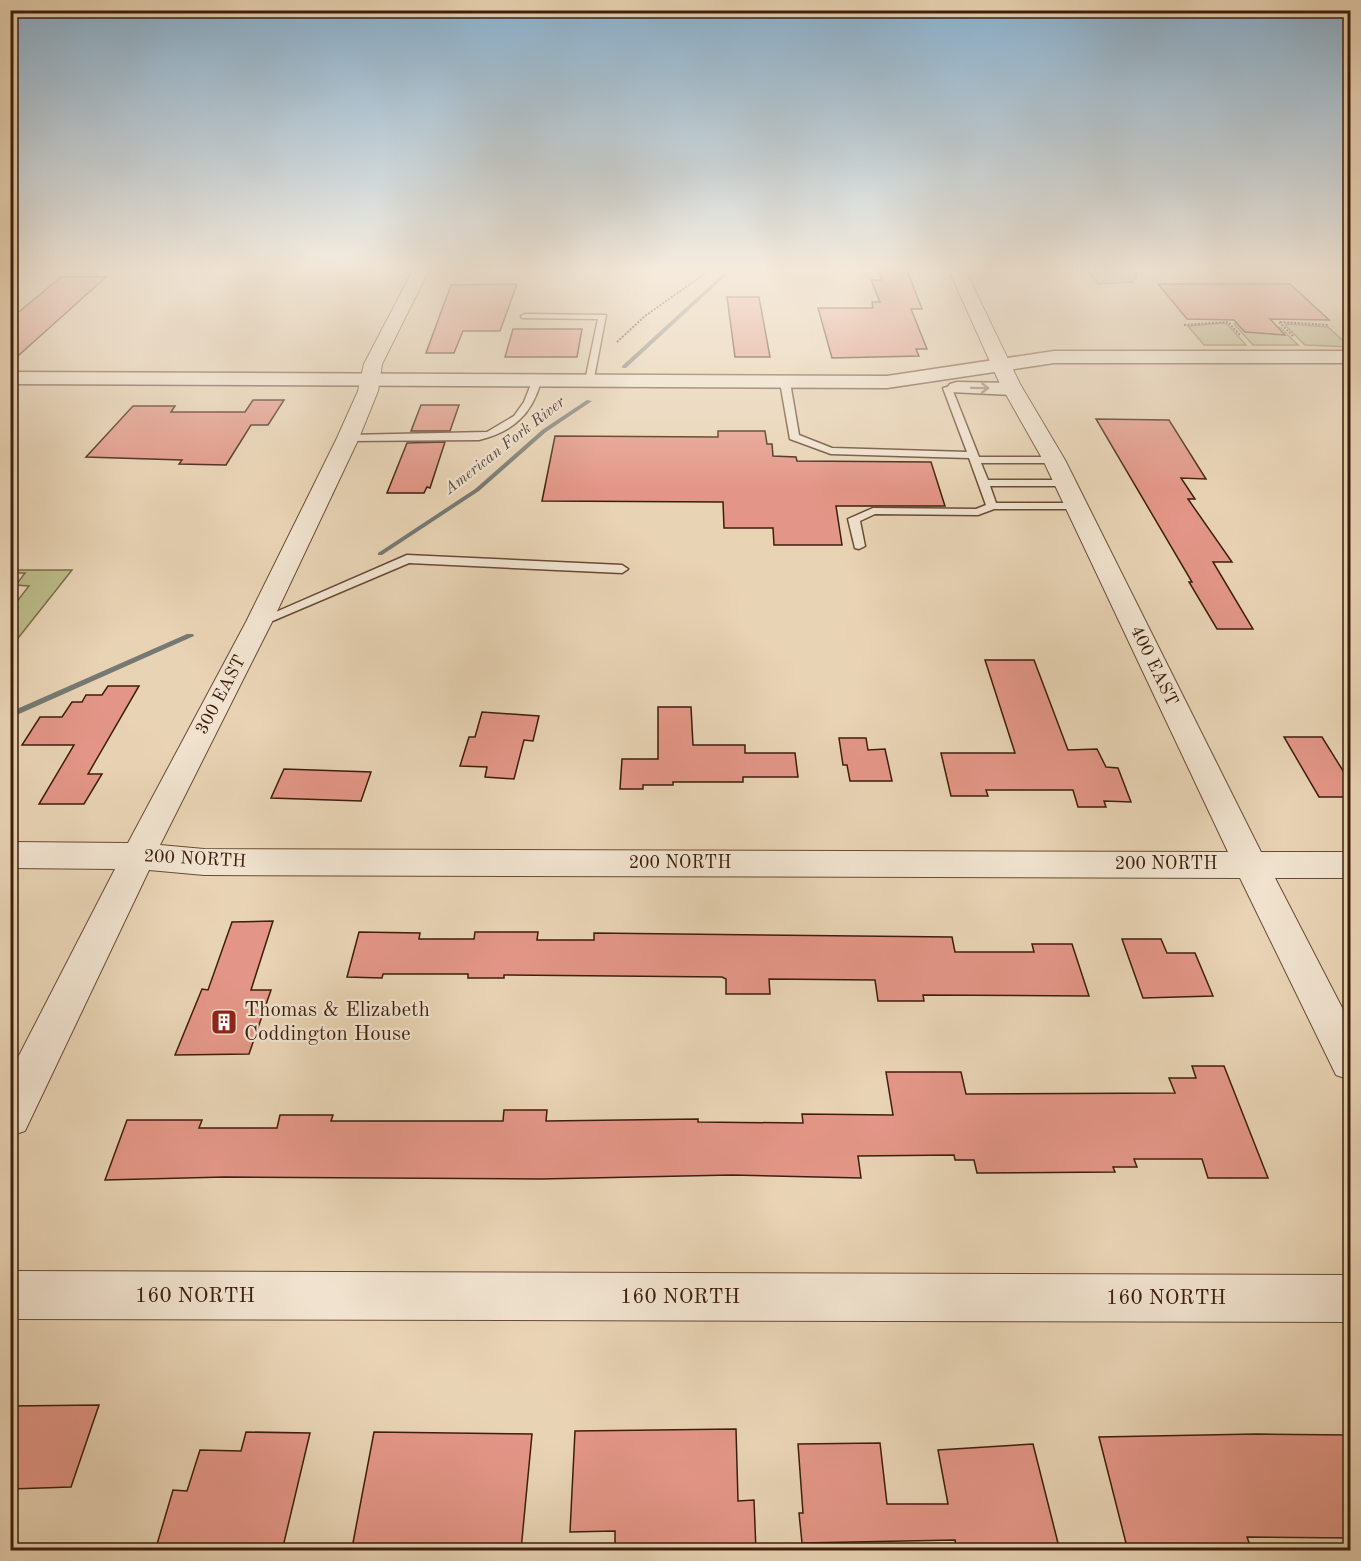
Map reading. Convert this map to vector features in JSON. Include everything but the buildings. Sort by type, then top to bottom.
[{"type":"street","name":"300 EAST","points":[[10,1117],[138,856],[260,622],[348,438],[368,391],[373,364],[384,343]]},
{"type":"street","name":"400 EAST","points":[[991,343],[1007,377],[1065,483],[1350,1062]]},
{"type":"street","points":[[887,382],[913,387],[948,388],[1007,377],[1034,359],[1350,357]]},
{"type":"street","points":[[10,378],[536,381],[591,375],[785,382],[887,382],[1007,377]]},
{"type":"street","name":"200 NORTH","points":[[10,855],[138,856],[204,862],[1350,865]]},
{"type":"street","name":"160 NORTH","points":[[10,1295],[1350,1299]]},
{"type":"lane","points":[[591,375],[598,343]]},
{"type":"lane","points":[[348,438],[479,437],[495,434],[516,420],[529,405],[536,381]]},
{"type":"lane","points":[[785,382],[794,437],[831,451],[973,457],[1065,483]]},
{"type":"lane","points":[[948,388],[992,506]]},
{"type":"lane","points":[[983,483],[1065,483]]},
{"type":"lane","points":[[860,546],[854,519],[873,511],[978,512],[1065,483]]},
{"type":"lane","points":[[260,622],[407,560],[622,568]]},
{"type":"path","points":[[591,375],[596,370],[597,361],[616,343]]},
{"type":"green space","points":[[1202,343],[1244,343],[1246,345],[1204,345]]},
{"type":"green space","points":[[1251,343],[1296,343],[1298,345],[1253,345]]},
{"type":"green space","points":[[1303,343],[1345,343],[1350,347],[1305,345]]},
{"type":"green space","points":[[11,570],[72,570],[11,647],[11,617],[18,608],[11,607],[11,604],[15,604],[29,586],[16,585],[25,573],[11,573]]},
{"type":"waterway","name":"American Fork River","points":[[624,367],[650,343]]},
{"type":"waterway","name":"American Fork River","points":[[380,554],[477,490],[544,431],[589,401]]},
{"type":"waterway","name":"American Fork River","points":[[10,715],[190,636]]},
{"type":"place","name":"Thomas & Elizabeth Coddington House","points":[[224,1022]]}]
